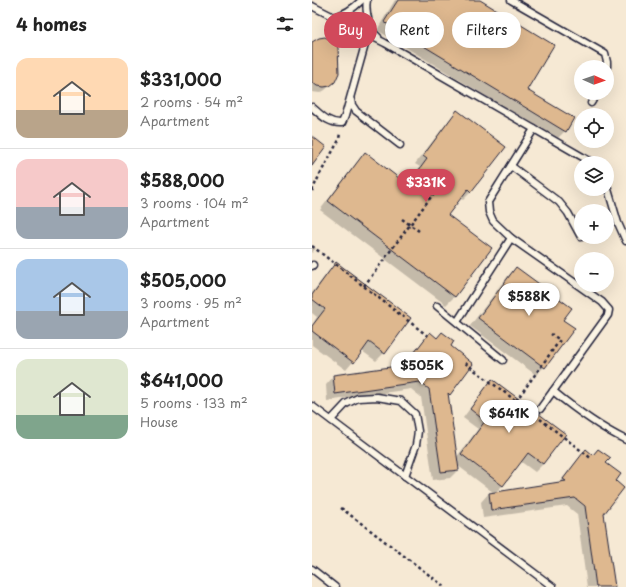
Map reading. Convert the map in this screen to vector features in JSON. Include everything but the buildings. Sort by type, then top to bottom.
[{"type":"lane","points":[[348,12],[356,7],[362,0]]},
{"type":"lane","points":[[367,0],[366,9],[374,34],[385,43]]},
{"type":"lane","points":[[511,0],[605,54],[606,60]]},
{"type":"lane","points":[[312,6],[324,12]]},
{"type":"lane","points":[[377,39],[385,43]]},
{"type":"lane","points":[[312,108],[328,121],[342,123],[364,48]]},
{"type":"lane","points":[[394,48],[581,156]]},
{"type":"lane","points":[[351,96],[352,105],[356,111],[400,145]]},
{"type":"lane","points":[[534,129],[488,202],[489,212],[493,221],[511,238],[602,302],[609,310],[608,315],[540,409]]},
{"type":"lane","points":[[511,166],[559,202],[574,224]]},
{"type":"lane","points":[[610,196],[618,223],[626,241]]},
{"type":"lane","points":[[457,322],[511,238]]},
{"type":"lane","points":[[437,306],[503,360]]},
{"type":"lane","points":[[553,391],[594,423],[626,440]]},
{"type":"lane","points":[[331,420],[346,404],[358,398],[377,397],[400,401],[415,414],[418,431],[416,445],[405,476]]},
{"type":"lane","points":[[312,406],[553,587]]},
{"type":"lane","points":[[312,569],[335,587]]},
{"type":"path","points":[[312,191],[339,140],[342,123]]},
{"type":"path","points":[[364,286],[443,181]]},
{"type":"path","points":[[402,218],[419,231]]},
{"type":"path","points":[[312,246],[429,337]]},
{"type":"path","points":[[368,290],[370,286]]},
{"type":"path","points":[[516,401],[560,340],[552,334]]},
{"type":"path","points":[[465,363],[592,459]]},
{"type":"path","points":[[340,508],[445,587]]}]
